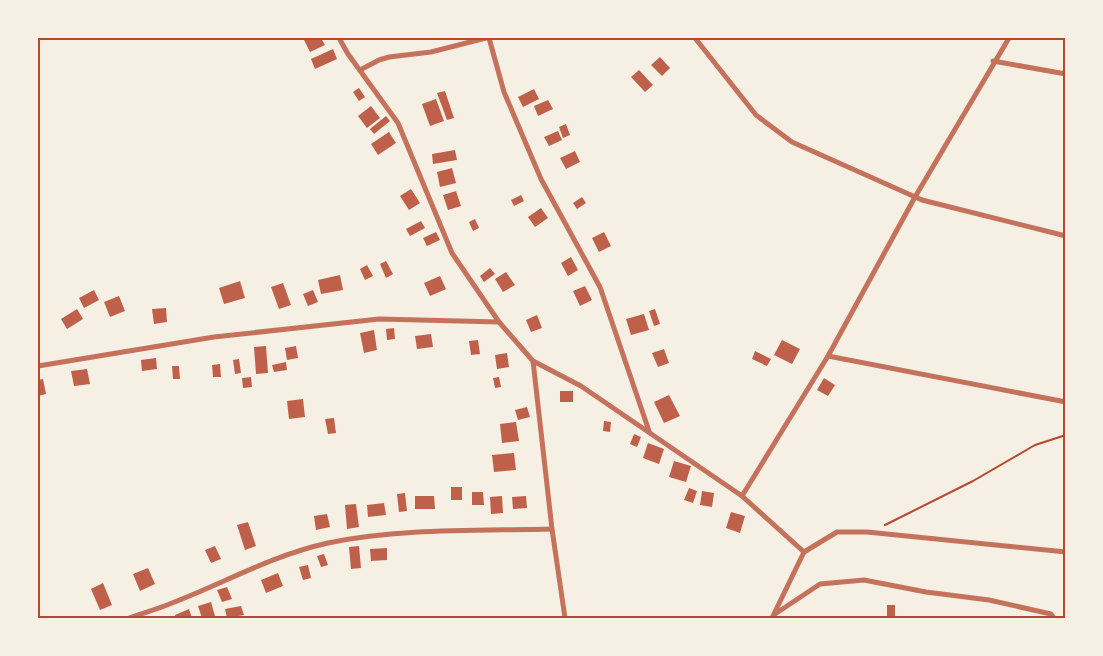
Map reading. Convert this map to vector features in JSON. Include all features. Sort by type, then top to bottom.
[{"type":"street","points":[[339,38],[398,123],[452,254],[499,322],[533,362],[581,386],[742,496],[804,552]]},
{"type":"street","points":[[360,70],[389,57],[431,52],[488,38],[504,92],[541,179],[600,287],[649,431]]},
{"type":"street","points":[[696,38],[756,115],[792,142],[922,200],[1066,236]]},
{"type":"street","points":[[742,496],[828,356],[915,197],[993,61],[1009,38]]},
{"type":"street","points":[[993,61],[1066,74]]},
{"type":"street","points":[[38,366],[214,338],[379,319],[499,322]]},
{"type":"street","points":[[828,356],[1066,402]]},
{"type":"street","points":[[533,362],[552,529],[565,618]]},
{"type":"street","points":[[129,618],[172,603],[288,554],[328,543],[400,534],[552,529]]},
{"type":"street","points":[[773,617],[804,552],[837,532],[867,532],[1066,552]]},
{"type":"street","points":[[773,617],[820,584],[864,580],[926,592],[989,600],[1051,614],[1054,618]]},
{"type":"path","points":[[885,525],[973,481],[1035,445],[1066,435]]},
{"type":"building","points":[[321,38],[325,45],[310,52],[304,40]]},
{"type":"building","points":[[333,49],[337,59],[315,69],[311,59]]},
{"type":"building","points":[[660,57],[670,68],[662,76],[651,65]]},
{"type":"building","points":[[639,70],[653,85],[645,92],[631,77]]},
{"type":"building","points":[[359,88],[365,97],[359,101],[353,92]]},
{"type":"building","points":[[534,89],[539,99],[523,107],[518,97]]},
{"type":"building","points":[[445,91],[454,118],[447,120],[437,93]]},
{"type":"building","points":[[436,99],[444,121],[430,126],[422,104]]},
{"type":"building","points":[[548,100],[553,109],[538,116],[534,106]]},
{"type":"building","points":[[371,106],[380,118],[367,128],[358,116]]},
{"type":"building","points":[[386,116],[390,121],[374,134],[370,129]]},
{"type":"building","points":[[566,124],[570,135],[563,138],[559,127]]},
{"type":"building","points":[[558,131],[562,140],[549,146],[544,137]]},
{"type":"building","points":[[389,132],[396,143],[378,155],[371,144]]},
{"type":"building","points":[[455,150],[457,160],[433,164],[432,154]]},
{"type":"building","points":[[575,151],[580,162],[566,169],[560,158]]},
{"type":"building","points":[[452,168],[456,183],[440,187],[437,172]]},
{"type":"building","points":[[411,189],[420,203],[409,210],[400,196]]},
{"type":"building","points":[[456,191],[461,206],[448,210],[443,195]]},
{"type":"building","points":[[521,195],[524,201],[514,206],[511,200]]},
{"type":"building","points":[[582,197],[586,203],[577,209],[573,203]]},
{"type":"building","points":[[541,208],[548,218],[535,227],[528,217]]},
{"type":"building","points":[[475,219],[479,228],[473,231],[469,222]]},
{"type":"building","points":[[421,221],[425,228],[410,236],[406,229]]},
{"type":"building","points":[[436,232],[440,240],[427,246],[423,238]]},
{"type":"building","points":[[604,232],[611,246],[599,252],[592,238]]},
{"type":"building","points":[[571,257],[578,270],[568,276],[561,263]]},
{"type":"building","points":[[386,261],[393,274],[386,278],[380,264]]},
{"type":"building","points":[[367,265],[373,276],[365,280],[360,269]]},
{"type":"building","points":[[490,268],[495,274],[484,282],[480,276]]},
{"type":"building","points":[[506,272],[515,285],[503,292],[495,279]]},
{"type":"building","points":[[340,275],[343,290],[321,294],[318,280]]},
{"type":"building","points":[[440,276],[446,289],[430,296],[424,283]]},
{"type":"building","points":[[240,281],[245,298],[224,304],[219,288]]},
{"type":"building","points":[[283,283],[291,305],[279,309],[271,287]]},
{"type":"building","points":[[585,286],[592,300],[580,306],[573,291]]},
{"type":"building","points":[[94,290],[99,300],[84,308],[79,298]]},
{"type":"building","points":[[313,290],[318,302],[308,306],[303,294]]},
{"type":"building","points":[[119,296],[125,311],[110,317],[104,302]]},
{"type":"building","points":[[166,308],[167,322],[154,324],[152,309]]},
{"type":"building","points":[[77,309],[83,319],[67,329],[61,319]]},
{"type":"building","points":[[655,309],[660,324],[654,326],[649,311]]},
{"type":"building","points":[[644,314],[649,330],[631,335],[626,319]]},
{"type":"building","points":[[537,315],[542,328],[531,332],[526,320]]},
{"type":"building","points":[[394,328],[395,339],[387,340],[386,329]]},
{"type":"building","points":[[374,330],[377,350],[364,353],[360,333]]},
{"type":"building","points":[[431,334],[433,347],[417,349],[415,336]]},
{"type":"building","points":[[478,340],[480,354],[471,355],[469,341]]},
{"type":"building","points":[[782,340],[800,349],[792,364],[774,355]]},
{"type":"building","points":[[266,346],[268,373],[256,374],[254,347]]},
{"type":"building","points":[[296,346],[298,358],[287,360],[285,348]]},
{"type":"building","points":[[664,349],[669,363],[658,367],[652,353]]},
{"type":"building","points":[[755,351],[771,359],[767,366],[752,359]]},
{"type":"building","points":[[507,353],[509,367],[497,369],[495,355]]},
{"type":"building","points":[[156,358],[157,369],[142,371],[141,360]]},
{"type":"building","points":[[239,359],[241,373],[235,374],[233,360]]},
{"type":"building","points":[[286,362],[287,370],[274,372],[272,365]]},
{"type":"building","points":[[220,364],[221,377],[213,377],[212,365]]},
{"type":"building","points":[[172,366],[179,366],[180,379],[173,379]]},
{"type":"building","points":[[87,369],[90,384],[74,386],[71,371]]},
{"type":"building","points":[[251,377],[252,387],[243,388],[242,378]]},
{"type":"building","points":[[499,377],[501,387],[495,388],[493,378]]},
{"type":"building","points":[[824,378],[835,385],[828,396],[817,390]]},
{"type":"building","points":[[43,379],[46,394],[38,396],[38,380]]},
{"type":"building","points":[[560,391],[573,391],[573,402],[560,402]]},
{"type":"building","points":[[669,395],[680,416],[664,423],[654,402]]},
{"type":"building","points":[[303,399],[305,417],[289,419],[287,401]]},
{"type":"building","points":[[527,407],[530,417],[518,420],[515,410]]},
{"type":"building","points":[[334,418],[336,433],[328,434],[325,419]]},
{"type":"building","points":[[604,421],[611,422],[610,432],[603,431]]},
{"type":"building","points":[[516,422],[519,441],[502,443],[500,424]]},
{"type":"building","points":[[634,434],[641,437],[637,447],[630,444]]},
{"type":"building","points":[[648,443],[664,449],[659,464],[643,458]]},
{"type":"building","points":[[514,453],[516,470],[494,472],[492,455]]},
{"type":"building","points":[[674,461],[691,466],[686,482],[669,477]]},
{"type":"building","points":[[451,487],[462,487],[462,500],[451,500]]},
{"type":"building","points":[[689,488],[697,491],[693,503],[684,500]]},
{"type":"building","points":[[702,491],[714,493],[712,507],[700,505]]},
{"type":"building","points":[[472,492],[483,492],[484,505],[472,505]]},
{"type":"building","points":[[405,493],[407,511],[399,512],[397,494]]},
{"type":"building","points":[[415,496],[434,496],[435,509],[415,509]]},
{"type":"building","points":[[502,496],[503,513],[491,514],[490,497]]},
{"type":"building","points":[[526,496],[527,508],[513,509],[512,497]]},
{"type":"building","points":[[384,503],[386,515],[368,517],[367,505]]},
{"type":"building","points":[[356,504],[359,527],[347,529],[345,505]]},
{"type":"building","points":[[731,512],[745,516],[740,533],[726,528]]},
{"type":"building","points":[[327,514],[330,527],[316,530],[314,516]]},
{"type":"building","points":[[248,522],[256,546],[245,550],[237,525]]},
{"type":"building","points":[[215,546],[221,559],[211,563],[205,550]]},
{"type":"building","points":[[359,546],[361,568],[351,569],[349,547]]},
{"type":"building","points":[[387,548],[387,560],[371,561],[370,549]]},
{"type":"building","points":[[324,554],[328,565],[321,567],[317,556]]},
{"type":"building","points":[[308,565],[311,578],[303,580],[299,567]]},
{"type":"building","points":[[148,568],[155,584],[140,591],[133,574]]},
{"type":"building","points":[[278,573],[283,586],[266,593],[261,580]]},
{"type":"building","points":[[103,583],[112,605],[100,610],[91,589]]},
{"type":"building","points":[[227,587],[232,599],[222,602],[217,590]]},
{"type":"building","points":[[211,602],[215,616],[202,618],[198,606]]},
{"type":"building","points":[[887,605],[895,605],[895,617],[887,617]]},
{"type":"building","points":[[241,606],[244,615],[227,618],[225,609]]},
{"type":"building","points":[[189,609],[192,618],[176,618],[175,615]]}]
